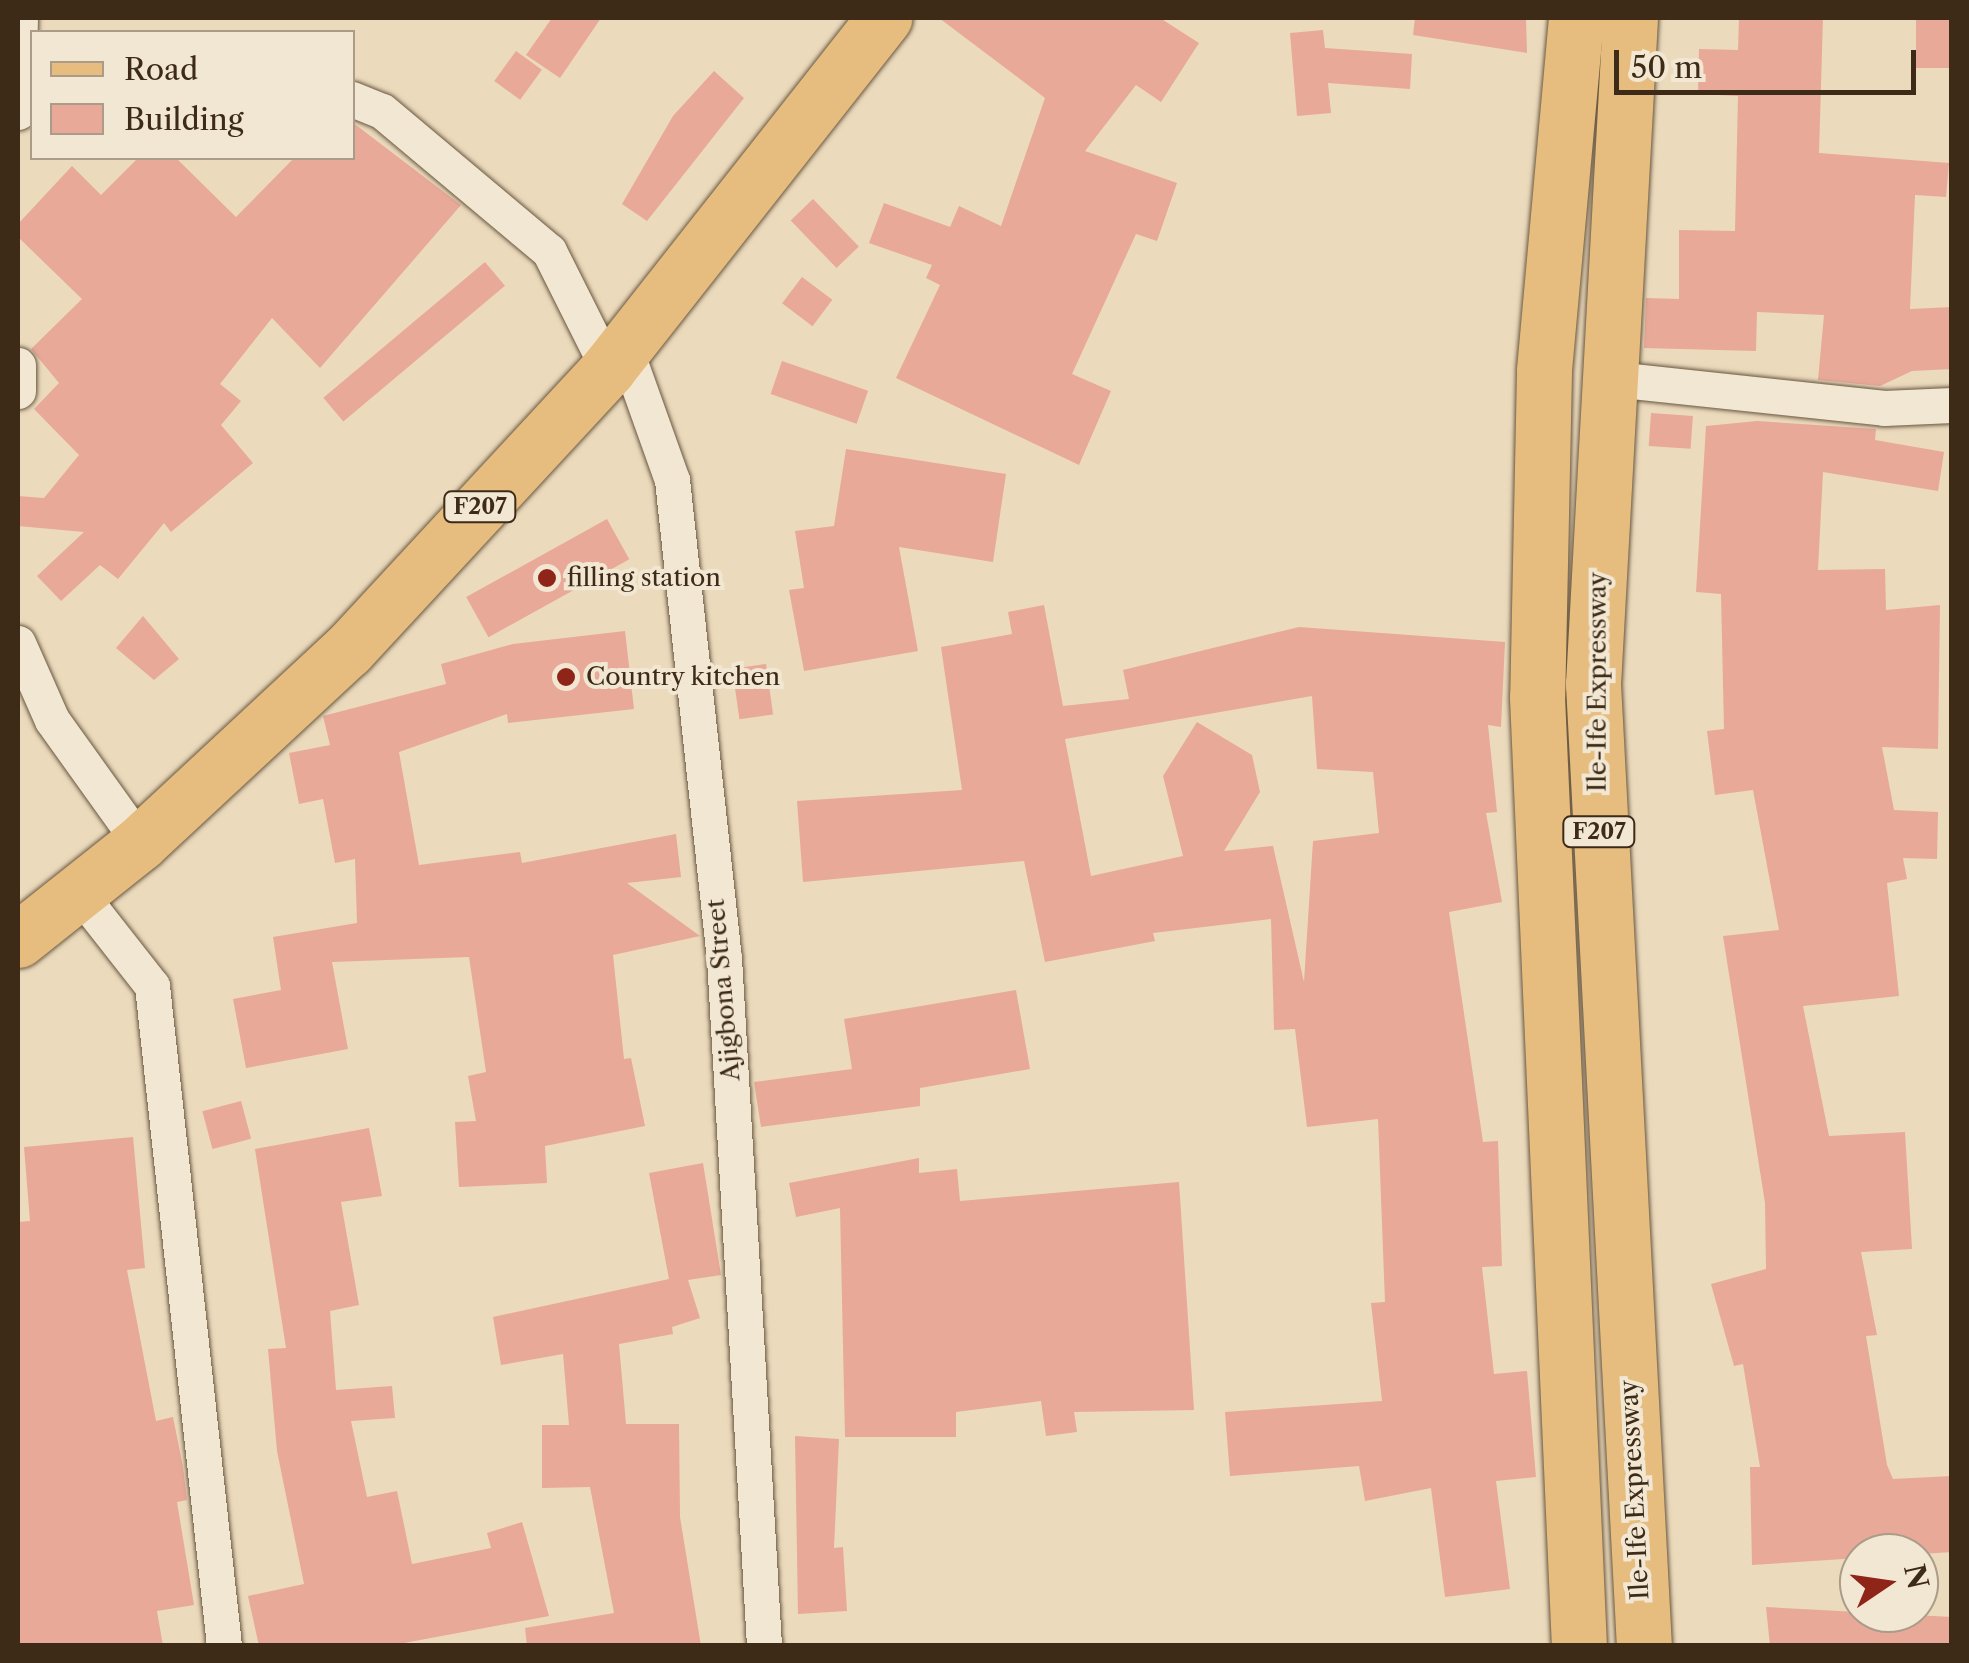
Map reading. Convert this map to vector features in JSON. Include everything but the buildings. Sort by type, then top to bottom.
[{"type":"main road","name":"F207","points":[[18,940],[76,890],[140,843],[348,650],[608,369],[884,18]]},
{"type":"main road","name":"F207","points":[[1576,18],[1544,372],[1537,697],[1580,1646]]},
{"type":"main road","name":"Ile-Ife Expressway","points":[[1630,18],[1604,378],[1593,684],[1644,1646]]},
{"type":"street","points":[[20,18],[22,99]]},
{"type":"street","points":[[355,100],[382,111],[550,251],[608,369]]},
{"type":"street","points":[[18,365],[18,391]]},
{"type":"street","name":"Ajigbona Street","points":[[608,369],[631,366],[672,480],[686,569],[692,710],[724,958],[764,1646]]},
{"type":"street","points":[[1604,378],[1884,408],[1952,405]]},
{"type":"street","points":[[18,643],[52,720],[140,843]]},
{"type":"street","points":[[76,890],[152,986],[224,1646]]},
{"type":"place","name":"filling station","points":[[547,578]]},
{"type":"place","name":"Country kitchen","points":[[566,677]]}]
